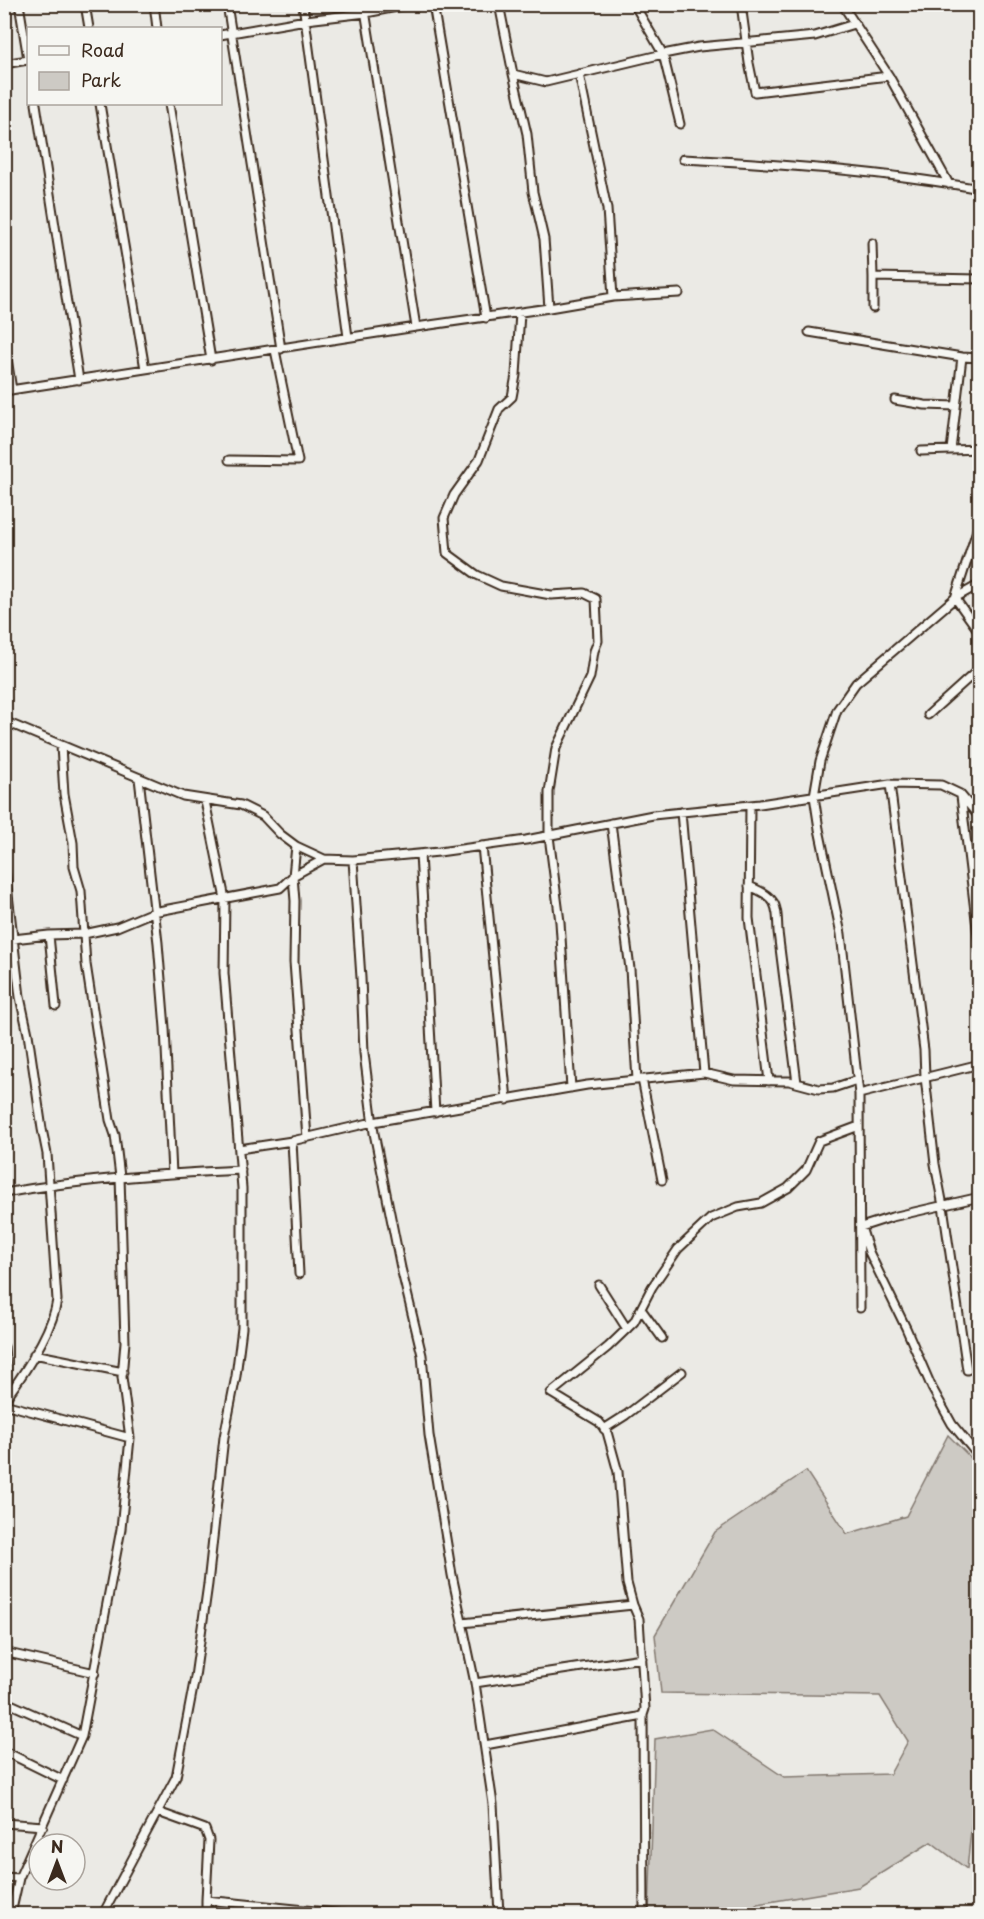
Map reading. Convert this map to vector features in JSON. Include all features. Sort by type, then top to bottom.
[{"type":"street","points":[[19,4],[27,53]]},
{"type":"street","points":[[85,4],[88,27]]},
{"type":"street","points":[[154,4],[157,27]]},
{"type":"street","points":[[227,4],[278,349],[298,461],[229,460]]},
{"type":"street","points":[[303,4],[348,338]]},
{"type":"street","points":[[364,4],[416,327]]},
{"type":"street","points":[[222,35],[412,4]]},
{"type":"street","points":[[433,4],[486,318]]},
{"type":"street","points":[[498,4],[527,134],[533,192],[544,238],[549,308]]},
{"type":"street","points":[[634,4],[663,54],[680,124]]},
{"type":"street","points":[[741,4],[755,92],[889,76]]},
{"type":"street","points":[[842,4],[889,76],[949,184]]},
{"type":"street","points":[[513,74],[546,82],[699,46],[815,36],[854,24]]},
{"type":"street","points":[[4,64],[27,59]]},
{"type":"street","points":[[579,74],[607,208],[613,297]]},
{"type":"street","points":[[36,105],[79,380]]},
{"type":"street","points":[[100,105],[145,369]]},
{"type":"street","points":[[169,105],[211,360]]},
{"type":"street","points":[[683,159],[792,165],[980,189]]},
{"type":"street","points":[[872,243],[873,308]]},
{"type":"street","points":[[873,277],[980,279]]},
{"type":"street","points":[[4,339],[8,391],[613,297],[679,293]]},
{"type":"street","points":[[520,313],[516,375],[512,397],[499,409],[479,460],[454,495],[444,518],[444,532],[447,552],[477,574],[501,586],[551,595],[584,593],[596,599],[598,641],[590,676],[556,748],[549,792],[549,836],[560,922],[571,1088]]},
{"type":"street","points":[[810,332],[980,358]]},
{"type":"street","points":[[951,450],[962,357]]},
{"type":"street","points":[[896,400],[925,405],[956,406]]},
{"type":"street","points":[[921,451],[980,449]]},
{"type":"street","points":[[955,598],[980,521]]},
{"type":"street","points":[[860,1308],[859,1094],[841,934],[814,796],[820,761],[837,710],[856,683],[955,598],[980,584]]},
{"type":"street","points":[[955,598],[980,633]]},
{"type":"street","points":[[928,716],[980,668]]},
{"type":"street","points":[[4,721],[183,796],[241,805],[263,816],[280,834],[296,846],[324,859],[353,860],[482,846],[549,836],[653,815],[750,805],[890,784],[941,785],[960,795],[980,818]]},
{"type":"street","points":[[11,1914],[19,1878],[82,1736],[121,1529],[130,1438],[123,1372],[125,1342],[120,1177],[86,964],[81,891],[74,867],[73,843],[64,794],[61,746]]},
{"type":"street","points":[[139,778],[158,943],[165,1028],[172,1174]]},
{"type":"street","points":[[890,784],[924,1050],[935,1164],[967,1370]]},
{"type":"street","points":[[960,795],[980,952]]},
{"type":"street","points":[[103,1914],[176,1776],[195,1677],[224,1437],[236,1376],[242,1328],[242,1188],[224,973],[225,899],[205,801]]},
{"type":"street","points":[[750,805],[749,918],[769,1081]]},
{"type":"street","points":[[681,812],[704,1073]]},
{"type":"street","points":[[611,823],[630,969],[639,1079],[662,1180]]},
{"type":"street","points":[[296,846],[293,876],[294,962],[307,1138]]},
{"type":"street","points":[[482,846],[507,1100]]},
{"type":"street","points":[[420,854],[435,1112]]},
{"type":"street","points":[[4,940],[84,934],[117,927],[153,912],[280,888],[293,876],[324,859]]},
{"type":"street","points":[[4,860],[20,997],[47,1154],[57,1300],[55,1314],[6,1400]]},
{"type":"street","points":[[353,860],[364,1053],[373,1122],[401,1268],[422,1355],[429,1435],[452,1575],[475,1683],[485,1745],[493,1804],[499,1914]]},
{"type":"street","points":[[749,886],[764,892],[773,899],[777,909],[797,1083]]},
{"type":"street","points":[[49,935],[56,1006]]},
{"type":"street","points":[[859,1094],[980,1064]]},
{"type":"street","points":[[239,1149],[307,1138],[373,1122],[571,1088],[639,1079],[704,1073],[734,1080],[789,1081],[819,1089],[833,1088],[857,1080]]},
{"type":"street","points":[[644,1914],[643,1714],[645,1708],[639,1618],[627,1584],[618,1472],[607,1432],[599,1422],[551,1393],[634,1323],[652,1287],[678,1249],[711,1218],[738,1208],[761,1203],[788,1188],[806,1170],[819,1142],[859,1126]]},
{"type":"street","points":[[292,1141],[299,1274]]},
{"type":"street","points":[[4,1193],[120,1177],[241,1170]]},
{"type":"street","points":[[861,1227],[892,1217],[980,1197]]},
{"type":"street","points":[[861,1227],[869,1252],[932,1388],[952,1424],[980,1458]]},
{"type":"street","points":[[599,1285],[627,1329]]},
{"type":"street","points":[[641,1309],[662,1338]]},
{"type":"street","points":[[4,1347],[6,1400]]},
{"type":"street","points":[[34,1354],[123,1372]]},
{"type":"street","points":[[604,1429],[627,1415],[682,1372]]},
{"type":"street","points":[[6,1400],[130,1438]]},
{"type":"street","points":[[462,1623],[633,1605]]},
{"type":"street","points":[[4,1652],[95,1673]]},
{"type":"street","points":[[475,1683],[642,1658]]},
{"type":"street","points":[[4,1701],[82,1736]]},
{"type":"street","points":[[485,1745],[638,1717],[643,1714]]},
{"type":"street","points":[[4,1751],[63,1780]]},
{"type":"street","points":[[158,1812],[205,1829],[208,1833],[206,1914]]},
{"type":"street","points":[[4,1823],[43,1826]]},
{"type":"street","points":[[4,1877],[19,1878]]},
{"type":"street","points":[[206,1900],[345,1914]]},
{"type":"green space","points":[[948,1435],[980,1467],[980,1813],[973,1811],[967,1869],[931,1842],[859,1887],[757,1904],[749,1914],[649,1914],[655,1739],[712,1729],[784,1777],[890,1774],[908,1741],[880,1696],[661,1693],[655,1635],[715,1532],[806,1471],[847,1534],[906,1516]]}]
